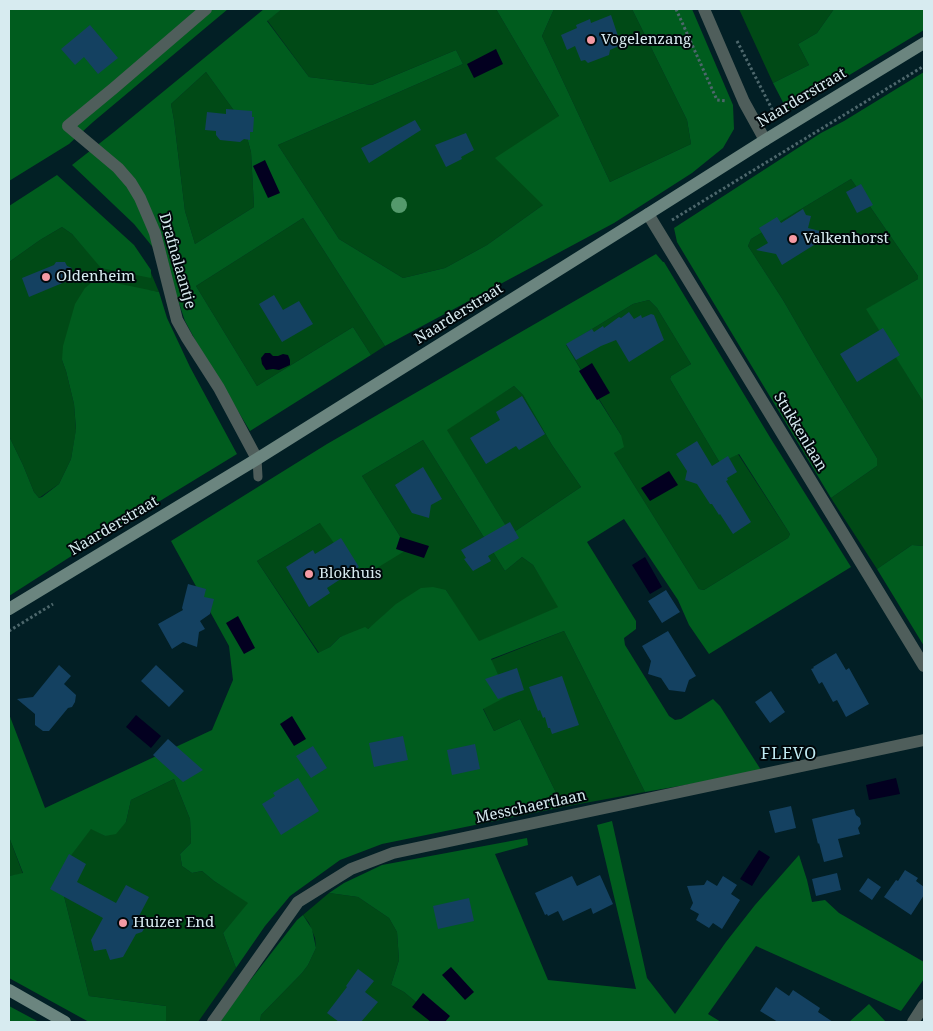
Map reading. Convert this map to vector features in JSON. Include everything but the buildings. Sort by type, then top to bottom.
[{"type":"street","name":"Drafnalaantje","points":[[206,9],[68,126],[118,168],[131,183],[140,198],[155,233],[178,320],[187,338],[219,388],[257,458]]},
{"type":"street","points":[[704,9],[744,102],[765,140]]},
{"type":"street","name":"Naarderstraat","points":[[9,609],[257,458],[765,140],[924,43]]},
{"type":"street","name":"Stukkenlaan","points":[[648,214],[924,666]]},
{"type":"street","name":"Messchaertlaan","points":[[213,1022],[298,902],[351,869],[393,853],[924,740]]},
{"type":"street","points":[[9,990],[65,1022]]},
{"type":"street","points":[[913,1022],[924,1005]]},
{"type":"lane","name":"Drafnalaantje","points":[[257,458],[258,477]]},
{"type":"path","points":[[735,37],[783,130]]},
{"type":"green space","points":[[9,9],[228,9],[69,144],[9,181]]},
{"type":"green space","points":[[264,9],[282,9],[267,21],[309,77],[372,85],[456,50],[463,64],[278,145],[339,239],[403,278],[445,268],[487,245],[543,205],[495,158],[559,116],[496,9],[554,9],[542,36],[610,182],[691,144],[687,120],[632,9],[692,9],[733,105],[734,129],[723,148],[692,173],[614,223],[385,346],[303,218],[196,286],[257,386],[353,327],[371,355],[250,431],[185,321],[170,277],[160,256],[134,224],[72,165]],"holes":[[[206,72],[243,123],[251,152],[254,207],[195,244],[185,211],[171,104]]]},
{"type":"green space","points":[[282,9],[496,9],[559,116],[543,205],[487,245],[445,268],[403,278],[339,239],[278,145],[463,64],[456,50],[372,85],[309,77],[267,20]]},
{"type":"green space","points":[[554,9],[632,9],[687,120],[691,144],[610,182],[542,36]]},
{"type":"green space","points":[[739,9],[834,9],[817,33],[798,44],[809,65],[773,83]]},
{"type":"green space","points":[[834,9],[924,9],[924,30],[788,112],[773,83],[809,65],[798,44],[817,33]]},
{"type":"green space","points":[[206,72],[243,123],[251,152],[254,207],[195,244],[185,211],[171,104]]},
{"type":"green space","points":[[924,72],[924,403],[866,309],[918,279],[918,276],[851,179],[751,239],[748,246],[783,300],[877,458],[877,466],[831,498],[677,242],[674,228],[821,133]]},
{"type":"green space","points":[[57,175],[134,245],[151,270],[151,278],[101,268],[72,234],[62,227],[9,262],[9,206]]},
{"type":"green space","points":[[851,179],[918,276],[918,279],[867,309],[924,403],[924,546],[912,545],[877,569],[831,498],[877,466],[877,458],[783,300],[748,246],[751,239]]},
{"type":"green space","points":[[303,218],[385,346],[371,355],[353,327],[257,386],[196,286]]},
{"type":"green space","points":[[62,227],[72,234],[101,267],[151,277],[151,273],[159,292],[147,290],[62,360],[74,404],[76,430],[71,459],[59,484],[39,498],[34,492],[9,436],[9,262]]},
{"type":"green space","points":[[656,254],[664,262],[851,567],[709,654],[689,625],[678,600],[624,519],[587,542],[636,621],[636,629],[624,638],[625,645],[669,716],[675,720],[681,719],[713,699],[720,706],[761,770],[760,772],[645,792],[564,631],[491,659],[508,696],[483,709],[494,731],[520,719],[563,807],[382,844],[340,860],[290,896],[265,926],[236,968],[223,933],[248,903],[202,871],[192,873],[182,866],[180,854],[191,843],[190,819],[174,779],[131,800],[126,822],[116,834],[105,836],[91,829],[61,869],[61,884],[89,996],[166,1006],[166,1022],[89,1022],[9,978],[9,876],[23,873],[9,837],[9,714],[45,808],[212,730],[233,680],[229,646],[171,541],[327,444]],"holes":[[[649,300],[657,308],[691,364],[671,376],[670,379],[720,463],[739,454],[790,534],[788,538],[704,590],[699,589],[614,453],[624,447],[621,435],[566,345],[633,304]],[[514,386],[523,395],[552,445],[581,487],[511,534],[447,430]],[[423,440],[505,571],[522,557],[533,565],[558,607],[479,641],[446,590],[433,587],[421,588],[396,604],[368,629],[365,627],[340,637],[330,647],[318,653],[257,561],[320,523],[359,579],[408,549],[362,476]]]},
{"type":"green space","points":[[96,279],[159,292],[167,318],[190,367],[237,454],[9,596],[9,436],[34,492],[39,498],[42,497],[59,484],[71,459],[76,429],[74,404],[62,360],[63,346],[75,304],[85,288]]},
{"type":"green space","points":[[649,300],[657,308],[691,364],[671,376],[670,379],[720,463],[738,454],[790,534],[788,538],[704,590],[699,589],[614,453],[621,435],[566,345],[633,304]]},
{"type":"green space","points":[[514,386],[523,395],[552,445],[581,487],[511,534],[446,429]]},
{"type":"green space","points":[[423,440],[505,571],[522,557],[533,565],[559,607],[478,642],[446,590],[385,614],[368,629],[340,637],[330,647],[319,653],[257,561],[320,523],[408,549],[362,476]]},
{"type":"green space","points":[[912,545],[924,546],[924,646],[877,569]]},
{"type":"green space","points":[[564,631],[645,792],[563,807],[520,719],[494,731],[483,708],[508,696],[491,660]]},
{"type":"green space","points":[[174,779],[190,819],[191,843],[180,854],[182,866],[192,873],[202,871],[214,881],[249,903],[223,933],[236,968],[198,1022],[166,1022],[166,1006],[89,996],[61,884],[61,869],[91,828],[105,836],[126,822],[131,800]]},
{"type":"green space","points":[[612,821],[647,978],[675,1014],[726,942],[755,905],[799,855],[812,902],[825,900],[839,913],[924,962],[924,979],[901,1011],[756,946],[708,1014],[721,1022],[440,1022],[404,992],[391,985],[399,960],[397,932],[389,918],[358,897],[329,893],[344,883],[382,865],[527,838],[528,845],[495,854],[548,980],[636,989],[597,825]]},
{"type":"green space","points":[[9,837],[23,874],[9,876]]},
{"type":"green space","points":[[329,893],[358,897],[389,918],[397,932],[399,960],[391,985],[404,992],[440,1022],[260,1022],[261,1015],[308,965],[316,948],[315,938],[309,923],[303,915]]},
{"type":"green space","points":[[303,915],[312,929],[316,948],[302,973],[261,1015],[260,1022],[220,1022],[238,996],[297,920]]},
{"type":"green space","points":[[869,1004],[886,1022],[849,1022]]},
{"type":"green space","points":[[9,1006],[39,1022],[9,1022]]},
{"type":"water","points":[[496,49],[503,64],[474,78],[467,64]]},
{"type":"water","points":[[265,160],[280,193],[268,198],[253,166]]},
{"type":"water","points":[[265,353],[270,353],[273,356],[288,355],[290,365],[279,370],[266,370],[261,358]]},
{"type":"water","points":[[592,363],[610,393],[597,400],[579,371]]},
{"type":"water","points":[[669,471],[678,485],[650,501],[641,488]]},
{"type":"water","points":[[400,537],[429,546],[424,558],[396,549]]},
{"type":"water","points":[[645,557],[662,587],[650,594],[632,565]]},
{"type":"water","points":[[238,616],[255,648],[244,654],[226,623]]},
{"type":"water","points":[[136,715],[161,736],[151,748],[126,727]]},
{"type":"water","points":[[292,716],[306,739],[294,746],[280,724]]},
{"type":"water","points":[[896,778],[900,794],[869,800],[866,785]]},
{"type":"water","points":[[759,850],[770,857],[752,886],[740,879]]},
{"type":"water","points":[[451,967],[474,992],[465,1000],[442,975]]},
{"type":"water","points":[[423,993],[450,1016],[445,1022],[431,1022],[412,1007]]},
{"type":"place","name":"Vogelenzang","points":[[591,40]]},
{"type":"place","name":"Valkenhorst","points":[[793,239]]},
{"type":"place","name":"Oldenheim","points":[[46,277]]},
{"type":"place","name":"Blokhuis","points":[[309,574]]},
{"type":"place","name":"Huizer End","points":[[123,923]]},
{"type":"district","name":"FLEVO","points":[[789,754]]}]
